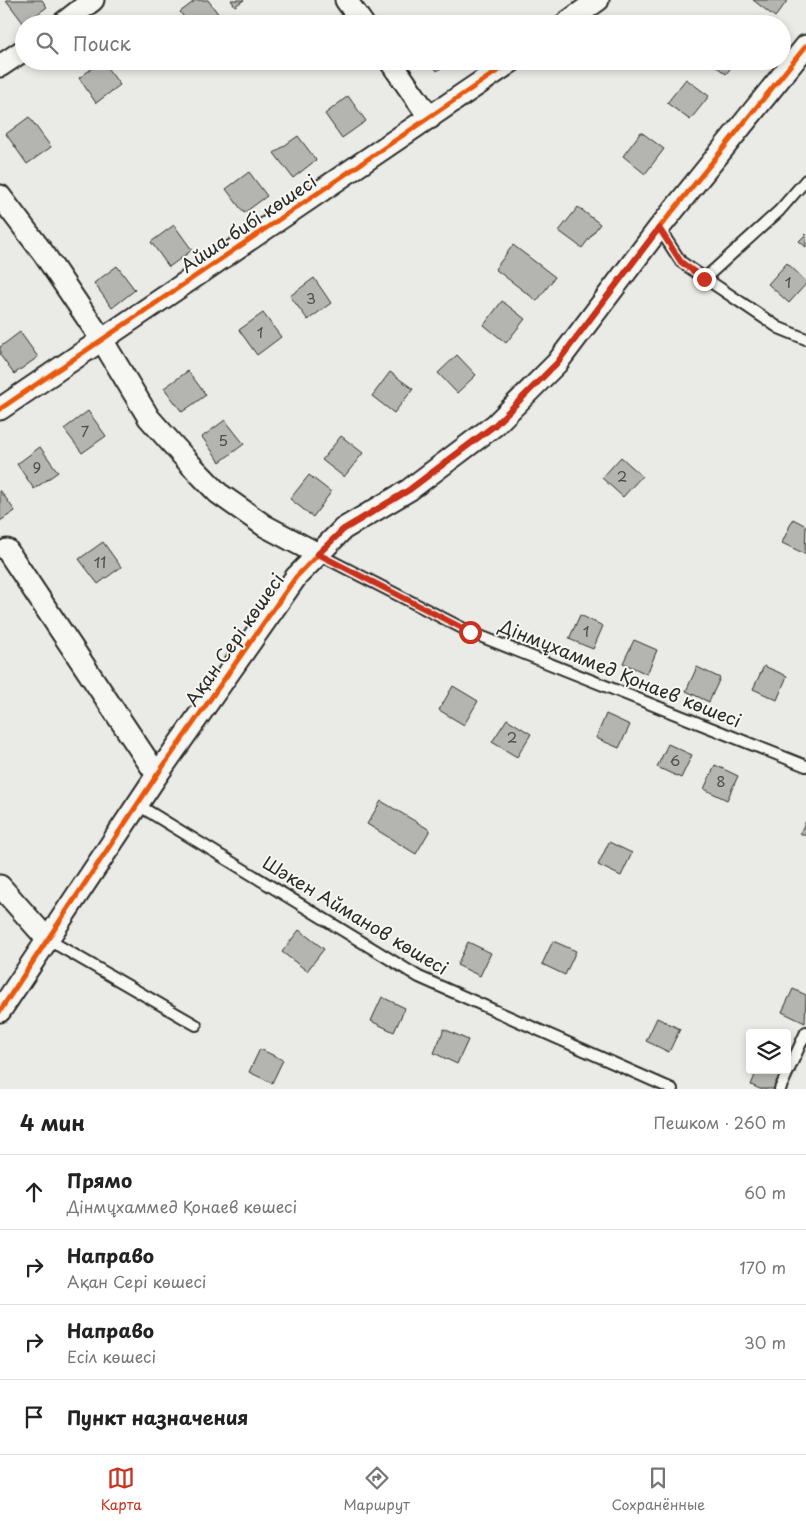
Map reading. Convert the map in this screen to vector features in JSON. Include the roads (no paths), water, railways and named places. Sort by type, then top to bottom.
[{"type":"street","points":[[74,15],[93,0]]},
{"type":"street","points":[[346,0],[357,15]]},
{"type":"street","points":[[577,15],[598,0]]},
{"type":"street","name":"Ақан Сері көшесі","points":[[791,65],[806,46]]},
{"type":"street","points":[[0,66],[15,56]]},
{"type":"street","points":[[396,70],[430,118]]},
{"type":"street","name":"Айша бибі көшесі","points":[[0,409],[499,70]]},
{"type":"street","name":"Ақан Сері көшесі","points":[[0,1011],[157,776],[296,577],[343,530],[409,490],[495,425],[557,363],[659,228],[787,70]]},
{"type":"street","points":[[0,196],[44,254],[102,340],[150,418],[218,493],[264,526],[318,554]]},
{"type":"street","points":[[7,550],[157,776]]},
{"type":"street","points":[[0,886],[47,939]]},
{"type":"lane","points":[[704,279],[779,211],[806,180]]},
{"type":"lane","points":[[659,228],[681,262],[779,328],[806,339]]},
{"type":"lane","name":"Дінмұхаммед Қонаев көшесі","points":[[318,554],[470,632],[806,766]]},
{"type":"lane","name":"Шәкен Айманов көшесі","points":[[138,805],[419,977],[672,1089]]},
{"type":"lane","points":[[47,939],[196,1025]]},
{"type":"lane","points":[[780,1089],[806,1032]]}]
